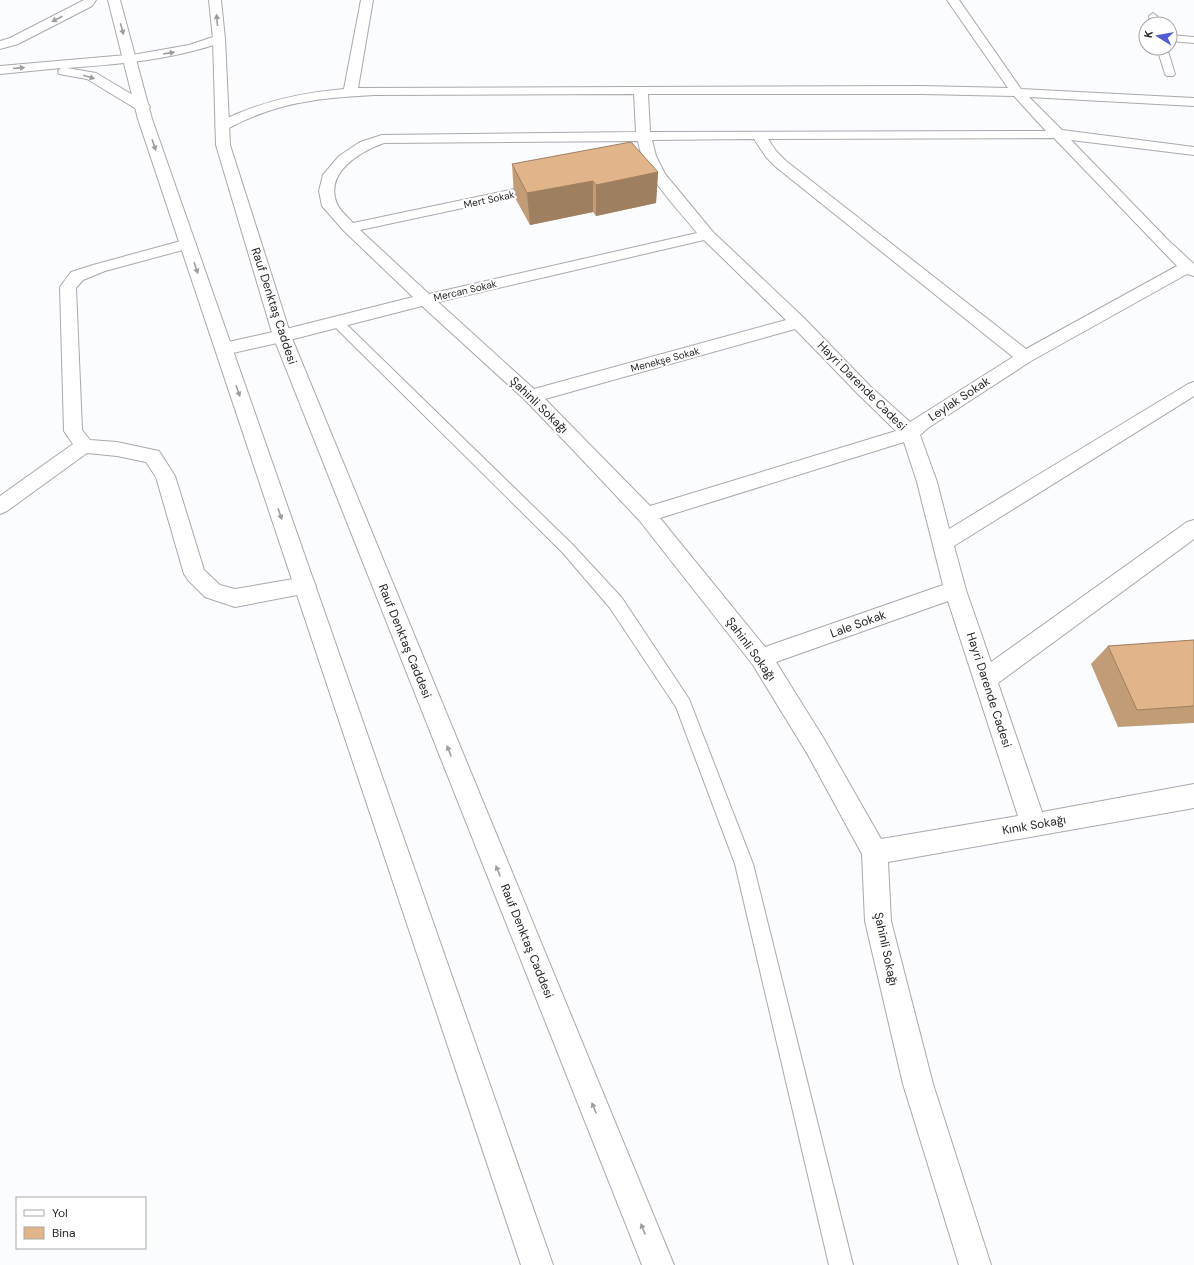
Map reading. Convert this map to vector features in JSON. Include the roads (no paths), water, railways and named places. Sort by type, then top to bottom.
[{"type":"street","points":[[0,45],[20,37],[88,3],[90,0]]},
{"type":"street","points":[[114,0],[143,107],[188,244],[537,1265]]},
{"type":"street","name":"Rauf Denktaş Caddesi","points":[[215,0],[219,40],[223,145],[282,336],[658,1265]]},
{"type":"street","points":[[350,93],[367,0]]},
{"type":"street","points":[[953,0],[1017,92],[1191,269]]},
{"type":"street","points":[[0,70],[130,58],[186,50],[219,40]]},
{"type":"street","points":[[37,66],[91,76],[143,107]]},
{"type":"street","name":"Hayri Darende Cadesi","points":[[641,90],[644,168],[707,235],[798,322],[864,390],[910,433],[928,482],[954,590],[1034,825]]},
{"type":"street","points":[[222,126],[244,114],[269,105],[304,98],[374,91],[922,90],[1017,92],[1194,102]]},
{"type":"street","name":"Şahinli Sokağı","points":[[975,1265],[918,1084],[878,921],[875,852],[816,747],[761,658],[646,515],[581,446],[531,396],[424,300],[349,228],[330,206],[326,191],[330,175],[344,159],[365,145],[382,139],[1058,134],[1194,151]]},
{"type":"street","points":[[758,136],[771,154],[781,164],[1025,357]]},
{"type":"street","name":"Mert Sokak","points":[[349,228],[560,183]]},
{"type":"street","name":"Mercan Sokak","points":[[224,349],[424,300],[707,235]]},
{"type":"street","points":[[84,446],[73,431],[68,287],[77,276],[98,268],[188,244]]},
{"type":"street","name":"Leylak Sokak","points":[[646,515],[910,433],[921,423],[1025,357],[1191,269]]},
{"type":"street","name":"Menekşe Sokak","points":[[531,396],[798,322]]},
{"type":"street","points":[[942,543],[1194,388]]},
{"type":"street","points":[[0,506],[84,446],[117,449],[152,456],[166,476],[196,574],[213,592],[235,598],[305,586]]},
{"type":"street","points":[[985,680],[1194,528]]},
{"type":"street","name":"Lale Sokak","points":[[761,658],[954,590]]},
{"type":"street","name":"Kınık Sokağı","points":[[875,852],[1194,796]]},
{"type":"lane","points":[[1178,39],[1194,40]]},
{"type":"lane","points":[[1164,56],[1170,74]]},
{"type":"lane","points":[[337,322],[568,549],[616,603],[683,704],[744,864],[840,1265]]}]
